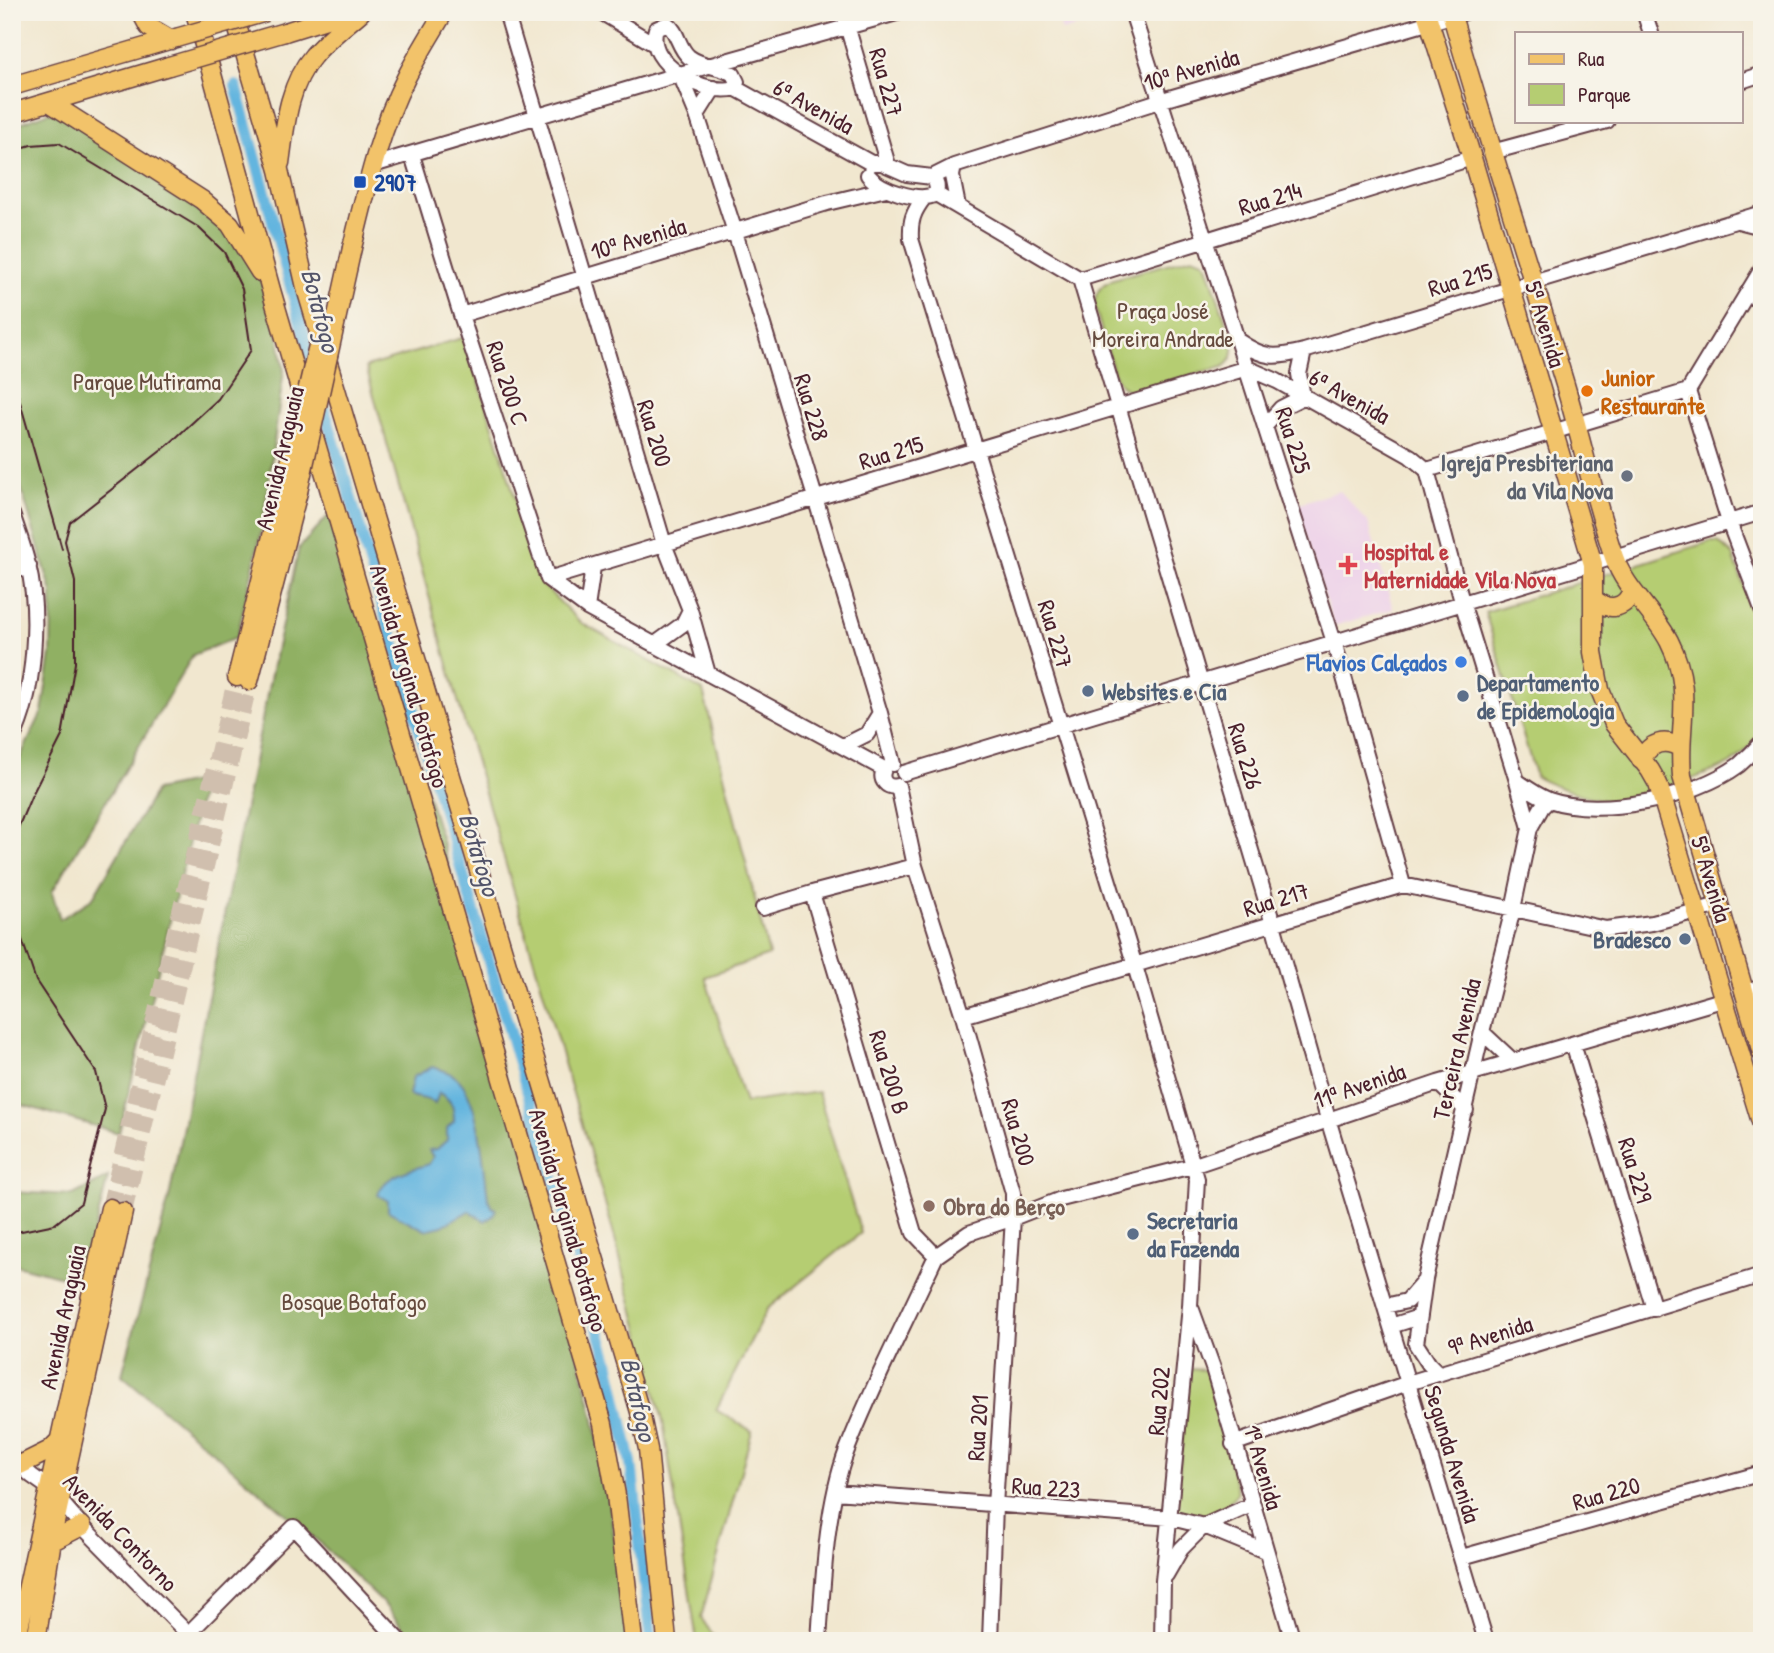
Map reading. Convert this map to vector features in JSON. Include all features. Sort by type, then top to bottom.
[{"type":"main road","points":[[141,12],[149,27],[173,39]]},
{"type":"main road","name":"Avenida Marginal Botafogo","points":[[195,12],[271,290],[603,1424],[616,1495],[634,1641]]},
{"type":"main road","name":"Avenida Marginal Botafogo","points":[[233,12],[279,170],[307,292],[639,1412],[648,1449],[667,1641]]},
{"type":"main road","points":[[12,86],[266,12]]},
{"type":"main road","points":[[12,113],[349,12]]},
{"type":"main road","points":[[279,170],[287,113],[312,57],[361,12]]},
{"type":"main road","name":"Avenida Araguaia","points":[[347,247],[373,165],[406,78],[444,12]]},
{"type":"main road","name":"Avenida Araguaia","points":[[243,679],[377,124],[395,80],[431,13]]},
{"type":"main road","name":"5ª Avenida","points":[[1456,14],[1492,152],[1534,281],[1614,557],[1623,578],[1670,642],[1679,666],[1685,703],[1681,748],[1685,790],[1762,1053]]},
{"type":"main road","name":"5ª Avenida","points":[[1428,18],[1593,564],[1593,652],[1600,690],[1614,724],[1650,771],[1662,797],[1762,1125]]},
{"type":"main road","points":[[49,103],[202,200],[230,224],[271,290]]},
{"type":"main road","points":[[1459,115],[1480,152],[1492,152]]},
{"type":"main road","points":[[1594,599],[1608,608],[1616,607],[1624,604],[1632,591]]},
{"type":"main road","points":[[1642,760],[1645,752],[1658,743],[1666,742],[1681,748]]},
{"type":"main road","name":"Avenida Araguaia","points":[[16,1641],[55,1495],[117,1210],[61,1439],[55,1495],[53,1541],[36,1641]]},
{"type":"main road","points":[[16,1461],[51,1450],[61,1439]]},
{"type":"main road","points":[[53,1541],[82,1527]]},
{"type":"street","name":"Rua 200","points":[[506,12],[664,544],[690,610],[709,674]]},
{"type":"street","name":"6ª Avenida","points":[[601,12],[654,44]]},
{"type":"street","name":"Rua 227","points":[[843,12],[888,165]]},
{"type":"street","points":[[373,165],[900,12]]},
{"type":"street","name":"Rua 225","points":[[1132,12],[1334,642],[1404,885]]},
{"type":"street","points":[[1644,12],[1651,32]]},
{"type":"street","name":"10ª Avenida","points":[[932,177],[954,166],[1428,18],[1456,14]]},
{"type":"street","name":"6ª Avenida","points":[[735,88],[737,82],[733,75],[686,54],[676,40],[667,18],[656,29],[654,44],[659,55],[680,74],[714,88],[735,88],[870,169],[886,189],[930,196],[958,206],[1080,279]]},
{"type":"street","name":"Rua 228","points":[[680,74],[697,116],[735,232],[880,713],[895,773]]},
{"type":"street","points":[[1742,81],[1762,75]]},
{"type":"street","points":[[697,116],[714,88]]},
{"type":"street","points":[[1492,152],[1603,122]]},
{"type":"street","name":"Rua 200 C","points":[[412,155],[461,315],[548,579]]},
{"type":"street","name":"Rua 214","points":[[1080,279],[1472,158]]},
{"type":"street","name":"6ª Avenida","points":[[870,169],[888,165],[907,174],[932,177]]},
{"type":"street","points":[[954,166],[952,176],[958,206]]},
{"type":"street","name":"10ª Avenida","points":[[827,203],[855,188],[870,169]]},
{"type":"street","points":[[930,196],[936,182],[932,177]]},
{"type":"street","name":"10ª Avenida","points":[[461,315],[827,203],[886,189]]},
{"type":"street","name":"Rua 227","points":[[930,196],[913,212],[910,224],[911,239],[1135,966],[1192,1167]]},
{"type":"street","name":"Rua 215","points":[[1240,342],[1254,351],[1278,357],[1304,351],[1762,213]]},
{"type":"street","points":[[1736,220],[1762,228]]},
{"type":"street","points":[[1189,247],[1211,259]]},
{"type":"street","points":[[1427,470],[1688,391],[1761,267]]},
{"type":"street","name":"Rua 226","points":[[1080,279],[1116,408],[1273,924],[1328,1119]]},
{"type":"street","points":[[1266,425],[1281,408],[1303,397],[1299,374],[1304,351]]},
{"type":"street","name":"6ª Avenida","points":[[1247,368],[1277,381],[1410,456],[1427,470]]},
{"type":"street","name":"Rua 215","points":[[548,579],[1247,368]]},
{"type":"street","points":[[1111,390],[1132,403]]},
{"type":"street","points":[[1688,391],[1730,522],[1762,609]]},
{"type":"street","name":"Terceira Avenida","points":[[1427,470],[1462,602],[1530,828]]},
{"type":"street","points":[[548,579],[587,608],[895,773],[1762,512]]},
{"type":"street","points":[[12,514],[29,566],[35,633],[30,682],[12,739]]},
{"type":"street","points":[[12,571],[29,566]]},
{"type":"street","points":[[587,608],[593,567]]},
{"type":"street","points":[[654,645],[683,624],[690,610]]},
{"type":"street","points":[[843,746],[867,734],[880,713]]},
{"type":"street","points":[[1517,782],[1549,800],[1592,808],[1622,807],[1685,790],[1738,765],[1762,742]]},
{"type":"street","name":"Rua 200","points":[[895,773],[915,866],[963,1016],[1013,1193],[1013,1218]]},
{"type":"street","name":"Terceira Avenida","points":[[1439,1374],[1416,1344],[1425,1279],[1482,1032],[1514,909],[1530,828],[1549,800]]},
{"type":"street","points":[[763,908],[915,866]]},
{"type":"street","name":"Rua 217","points":[[963,1016],[1404,885],[1606,929],[1652,923],[1719,905]]},
{"type":"street","name":"Rua 200 B","points":[[812,893],[914,1233],[936,1256]]},
{"type":"street","points":[[1743,993],[1762,987]]},
{"type":"street","name":"11ª Avenida","points":[[1013,1218],[1061,1199],[1192,1167],[1438,1083],[1722,1000]]},
{"type":"street","points":[[1482,1032],[1514,1061]]},
{"type":"street","name":"Rua 229","points":[[1573,1044],[1654,1309]]},
{"type":"street","points":[[1438,1083],[1465,1110]]},
{"type":"street","name":"Segunda Avenida","points":[[1328,1119],[1486,1641]]},
{"type":"street","name":"Rua 202","points":[[1162,1641],[1163,1581],[1190,1306],[1197,1179],[1192,1167]]},
{"type":"street","points":[[819,1641],[824,1572],[835,1493],[846,1451],[936,1256],[969,1233],[1013,1218]]},
{"type":"street","name":"Rua 201","points":[[990,1641],[995,1506],[1013,1218]]},
{"type":"street","name":"9ª Avenida","points":[[1233,1444],[1408,1383],[1762,1275]]},
{"type":"street","points":[[1385,1306],[1407,1301],[1425,1279]]},
{"type":"street","name":"1ª Avenida","points":[[1190,1306],[1213,1368],[1233,1444],[1293,1641]]},
{"type":"street","points":[[1391,1326],[1419,1317]]},
{"type":"street","points":[[1185,1364],[1205,1364],[1213,1368]]},
{"type":"street","name":"Avenida Contorno","points":[[16,1461],[55,1495],[82,1527],[192,1638]]},
{"type":"street","name":"Rua 220","points":[[1462,1557],[1762,1473]]},
{"type":"street","name":"Rua 223","points":[[835,1493],[1171,1518],[1204,1526],[1265,1551]]},
{"type":"street","points":[[1163,1581],[1181,1549],[1204,1526],[1251,1505]]},
{"type":"street","points":[[192,1638],[294,1527],[400,1641]]},
{"type":"shaded area","points":[[1056,12],[1126,12],[1126,13],[1062,31]]},
{"type":"shaded area","name":"Hospital e Maternidade Vila Nova","points":[[1340,491],[1368,522],[1393,609],[1334,626],[1296,504]]},
{"type":"green space","name":"Parque Mutirama","points":[[55,110],[230,224],[271,290],[284,370],[262,529],[237,637],[193,655],[52,892],[60,919],[92,899],[156,790],[204,780],[119,1133],[15,1103],[12,1085],[12,774],[42,712],[51,654],[52,593],[12,457],[12,126]]},
{"type":"green space","name":"Praça José Moreira Andrade","points":[[1192,257],[1204,261],[1207,265],[1233,344],[1232,357],[1223,367],[1130,391],[1122,387],[1115,377],[1094,304],[1096,295],[1102,286],[1113,279]]},
{"type":"green space","points":[[465,337],[542,584],[580,622],[703,691],[769,955],[705,977],[745,1103],[818,1092],[861,1233],[767,1309],[716,1410],[752,1431],[701,1618],[717,1641],[697,1641],[663,1421],[610,1220],[456,694],[366,367]]},
{"type":"green space","name":"Bosque Botafogo","points":[[337,506],[441,837],[590,1401],[606,1476],[628,1641],[413,1641],[384,1604],[319,1542],[122,1375],[169,1198],[271,674],[299,548]]},
{"type":"green space","points":[[1709,542],[1718,542],[1733,555],[1762,638],[1762,732],[1744,753],[1731,763],[1673,785],[1613,801],[1585,796],[1536,777],[1485,612]]},
{"type":"green space","points":[[108,1177],[82,1282],[12,1264],[12,1192],[73,1195]]},
{"type":"green space","points":[[1188,1369],[1206,1370],[1238,1492],[1217,1512],[1203,1517],[1176,1510]]},
{"type":"water","points":[[432,1067],[457,1078],[471,1101],[480,1135],[488,1199],[496,1209],[493,1216],[485,1221],[469,1211],[442,1226],[425,1230],[388,1211],[388,1201],[378,1195],[381,1188],[392,1178],[429,1164],[433,1157],[429,1150],[437,1149],[447,1140],[447,1128],[454,1121],[453,1108],[449,1101],[439,1093],[435,1104],[409,1095],[413,1077]]},
{"type":"waterway","name":"Botafogo","points":[[236,86],[312,364]]},
{"type":"waterway","name":"Botafogo","points":[[320,395],[608,1361],[631,1463],[651,1641]]},
{"type":"tunnel","points":[[110,1208],[237,677]]},
{"type":"tunnel","points":[[123,1212],[249,681]]},
{"type":"tram line","points":[[12,151],[31,145],[59,143],[198,227],[224,252],[242,289],[251,350],[218,399],[167,446],[70,522],[65,541],[75,582],[75,663],[62,736],[31,797],[15,835],[12,850]]},
{"type":"tram line","points":[[12,374],[62,549]]},
{"type":"tram line","points":[[12,910],[36,981],[96,1072],[105,1109],[81,1203],[55,1224],[12,1233]]},
{"type":"place","name":"2907","points":[[360,182]]},
{"type":"place","name":"Junior Restaurante","points":[[1587,391]]},
{"type":"place","name":"Igreja Presbiteriana da Vila Nova","points":[[1627,476]]},
{"type":"place","name":"Hospital e Maternidade Vila Nova","points":[[1348,565]]},
{"type":"place","name":"Flavios Calçados","points":[[1461,662]]},
{"type":"place","name":"Websites e Cia","points":[[1088,691]]},
{"type":"place","name":"Departamento de Epidemologia","points":[[1463,696]]},
{"type":"place","name":"Bradesco","points":[[1685,939]]},
{"type":"place","name":"Obra do Berço","points":[[929,1206]]},
{"type":"place","name":"Secretaria da Fazenda","points":[[1133,1234]]}]
